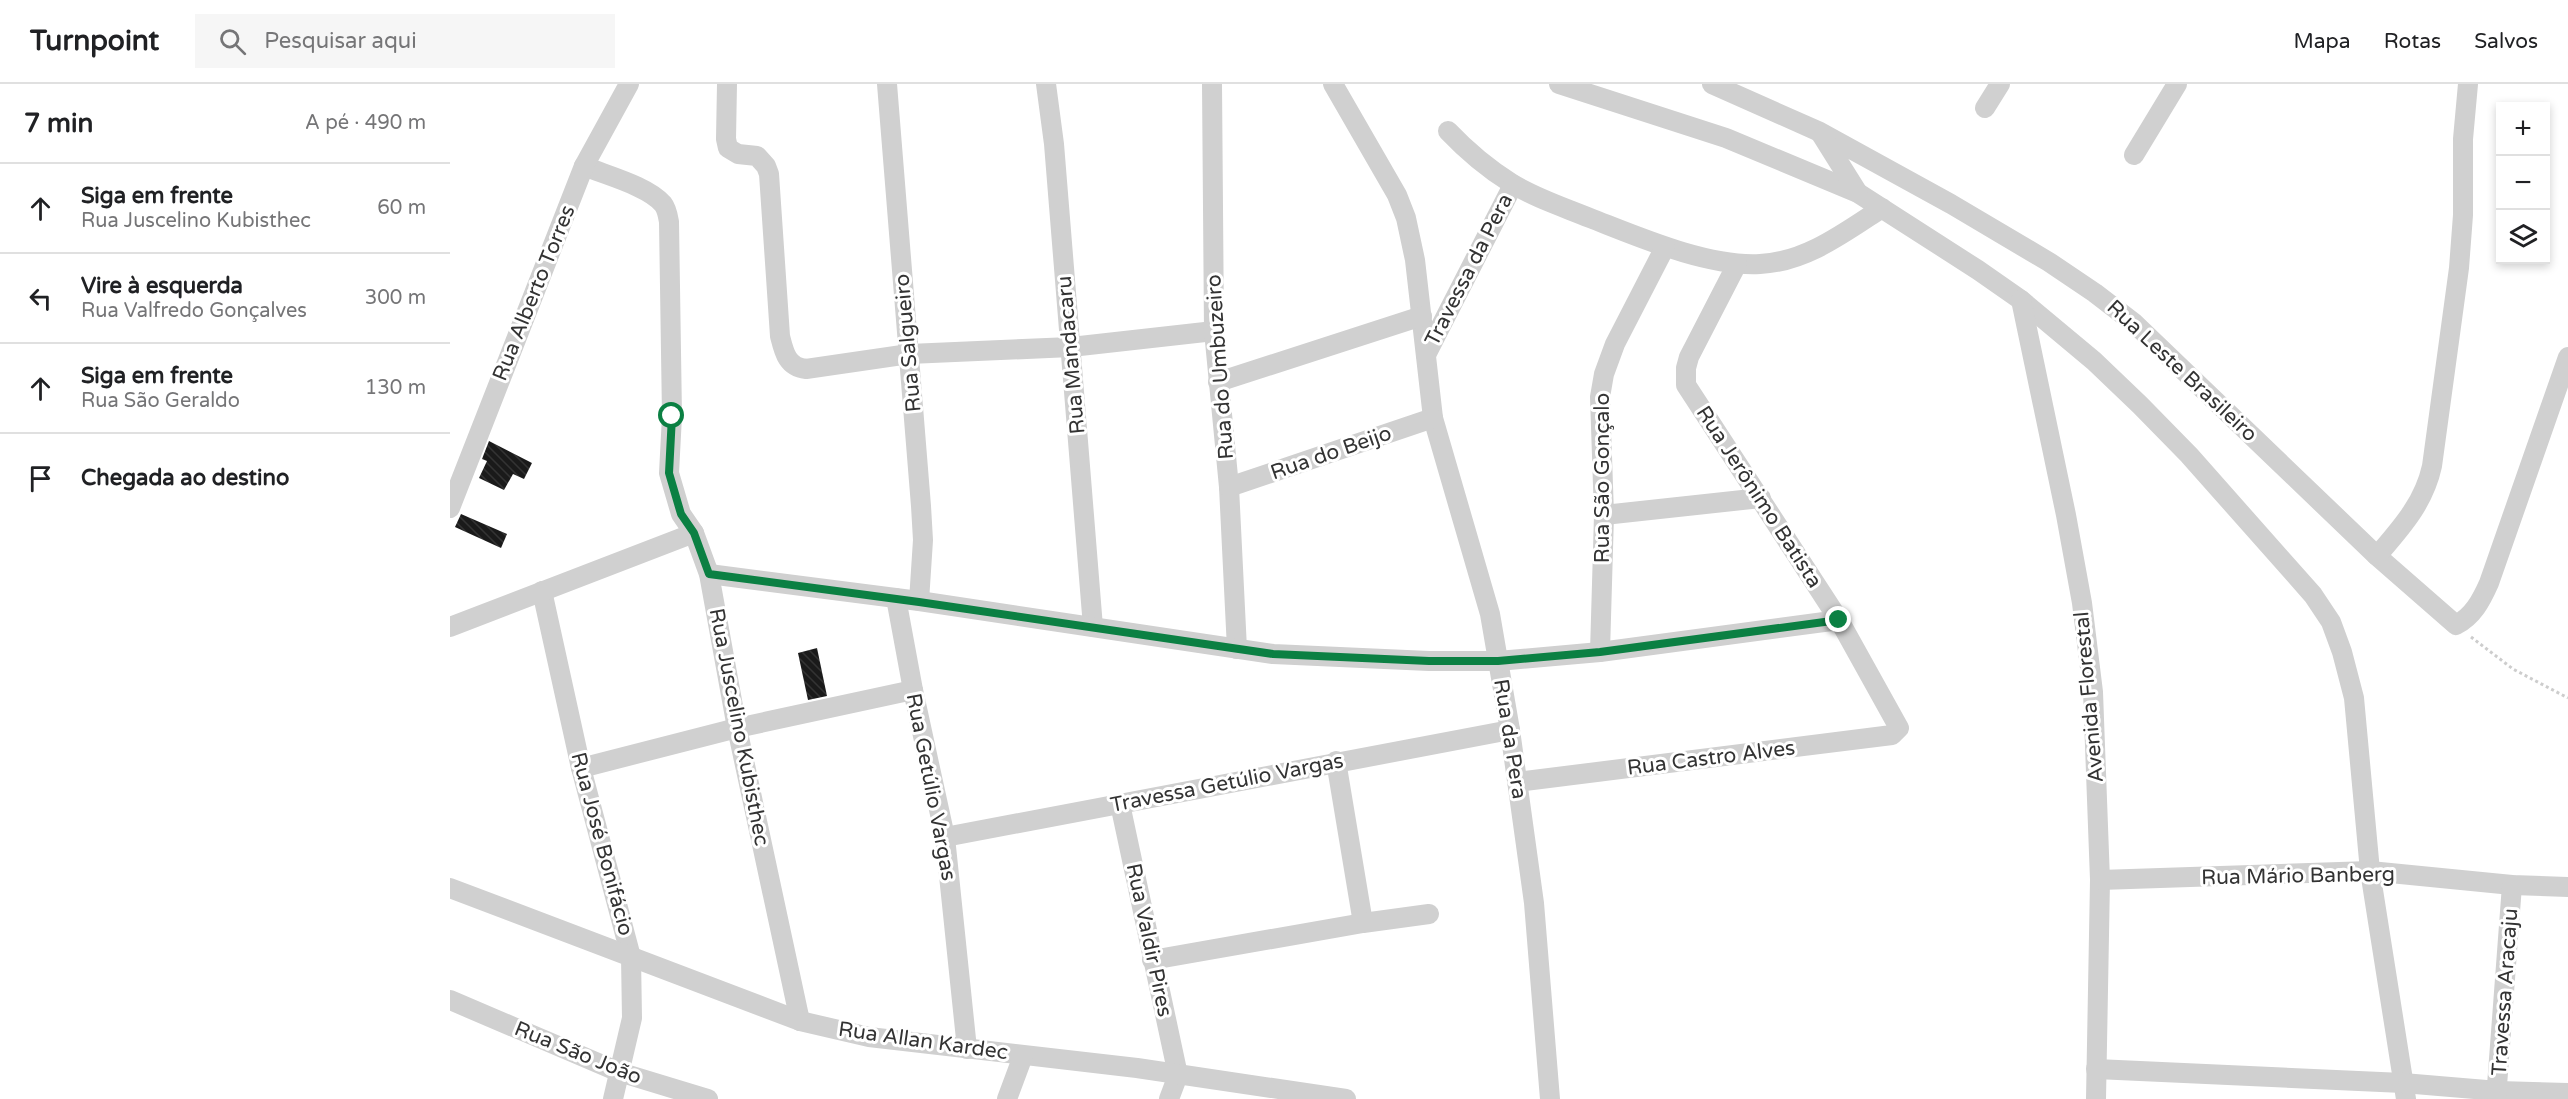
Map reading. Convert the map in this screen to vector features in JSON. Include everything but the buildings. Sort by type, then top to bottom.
[{"type":"street","name":"Rua Alberto Torres","points":[[450,508],[584,166],[629,84]]},
{"type":"street","points":[[728,84],[726,139],[728,148],[738,154],[754,154],[762,159],[766,166],[771,186],[771,218],[780,336],[787,358],[799,368],[909,354],[1071,347],[1214,331]]},
{"type":"street","name":"Rua Salgueiro","points":[[886,84],[923,540],[919,602]]},
{"type":"street","name":"Rua Mandacaru","points":[[1046,84],[1054,144],[1093,627]]},
{"type":"street","name":"Rua do Umbuzeiro","points":[[1212,84],[1214,331],[1229,487],[1237,649]]},
{"type":"street","name":"Rua da Pera","points":[[1333,84],[1388,177],[1406,218],[1415,260],[1433,418],[1490,614],[1510,730],[1534,903],[1550,1099]]},
{"type":"street","points":[[1559,84],[1726,138],[1858,193],[2021,300],[2094,361],[2188,455],[2313,595],[2331,622],[2342,652],[2354,698],[2370,871],[2404,1091]]},
{"type":"street","name":"Rua Leste Brasileiro","points":[[1712,84],[1820,132],[2020,244],[2095,292],[2134,323],[2377,556],[2456,625]]},
{"type":"street","points":[[1985,108],[2000,84]]},
{"type":"street","points":[[2134,155],[2177,84]]},
{"type":"street","points":[[2377,556],[2404,525],[2417,505],[2428,485],[2432,466],[2459,268],[2463,215],[2463,139],[2468,84]]},
{"type":"street","points":[[1448,131],[1468,152],[1513,185],[1544,200],[1665,247],[1737,264],[1762,264],[1798,256],[1827,244],[1882,208]]},
{"type":"street","points":[[1820,132],[1858,193]]},
{"type":"street","name":"Rua Juscelino Kubisthec","points":[[584,166],[643,190],[662,204],[667,212],[672,416],[669,473],[681,514],[694,533],[709,574],[736,728],[800,1021]]},
{"type":"street","name":"Travessa da Pera","points":[[1426,355],[1513,185]]},
{"type":"street","name":"Rua São Gonçalo","points":[[1600,652],[1604,515],[1599,421],[1604,374],[1615,344],[1665,247]]},
{"type":"street","name":"Rua Jerônimo Batista","points":[[1737,264],[1689,357],[1686,368],[1686,385],[1839,620],[1898,725]]},
{"type":"street","name":"Avenida Florestal","points":[[2021,300],[2082,603],[2093,692],[2100,880],[2096,1099]]},
{"type":"street","points":[[1218,382],[1422,316]]},
{"type":"street","points":[[2456,625],[2473,612],[2489,583],[2568,357]]},
{"type":"street","name":"Rua do Beijo","points":[[1229,487],[1433,418]]},
{"type":"street","points":[[1604,515],[1761,498]]},
{"type":"street","points":[[450,627],[694,533]]},
{"type":"street","points":[[709,574],[896,598],[1237,649],[1295,655],[1429,661],[1498,661],[1600,652],[1839,620]]},
{"type":"street","name":"Rua José Bonifácio","points":[[542,591],[581,768],[631,957],[632,1018],[613,1099]]},
{"type":"street","name":"Rua Getúlio Vargas","points":[[896,598],[913,690],[945,837],[967,1049]]},
{"type":"street","points":[[581,768],[736,728],[913,690]]},
{"type":"street","name":"Rua Castro Alves","points":[[1517,782],[1892,735],[1898,730],[1898,725]]},
{"type":"street","name":"Travessa Getúlio Vargas","points":[[945,837],[1336,761],[1510,730]]},
{"type":"street","points":[[1336,761],[1363,923]]},
{"type":"street","name":"Rua Valdir Pires","points":[[1120,804],[1178,1075]]},
{"type":"street","name":"Rua Mário Banberg","points":[[2100,880],[2370,871],[2512,885],[2568,887]]},
{"type":"street","name":"Travessa Aracaju","points":[[2497,1095],[2512,885]]},
{"type":"street","name":"Rua Allan Kardec","points":[[450,888],[800,1021],[869,1037],[1137,1068],[1344,1099]]},
{"type":"street","points":[[1152,960],[1363,923],[1429,914]]},
{"type":"street","name":"Rua São João","points":[[450,1000],[619,1072],[708,1099]]},
{"type":"street","points":[[1007,1099],[1023,1056]]},
{"type":"street","points":[[2096,1069],[2404,1091],[2497,1095],[2568,1093]]},
{"type":"street","points":[[1169,1099],[1178,1075]]},
{"type":"path","points":[[2456,625],[2513,669],[2568,698]]},
{"type":"route","points":[[672,416],[669,473],[681,514],[694,533],[709,574],[934,604],[1273,654],[1429,661],[1498,661],[1600,652],[1839,620]]}]
